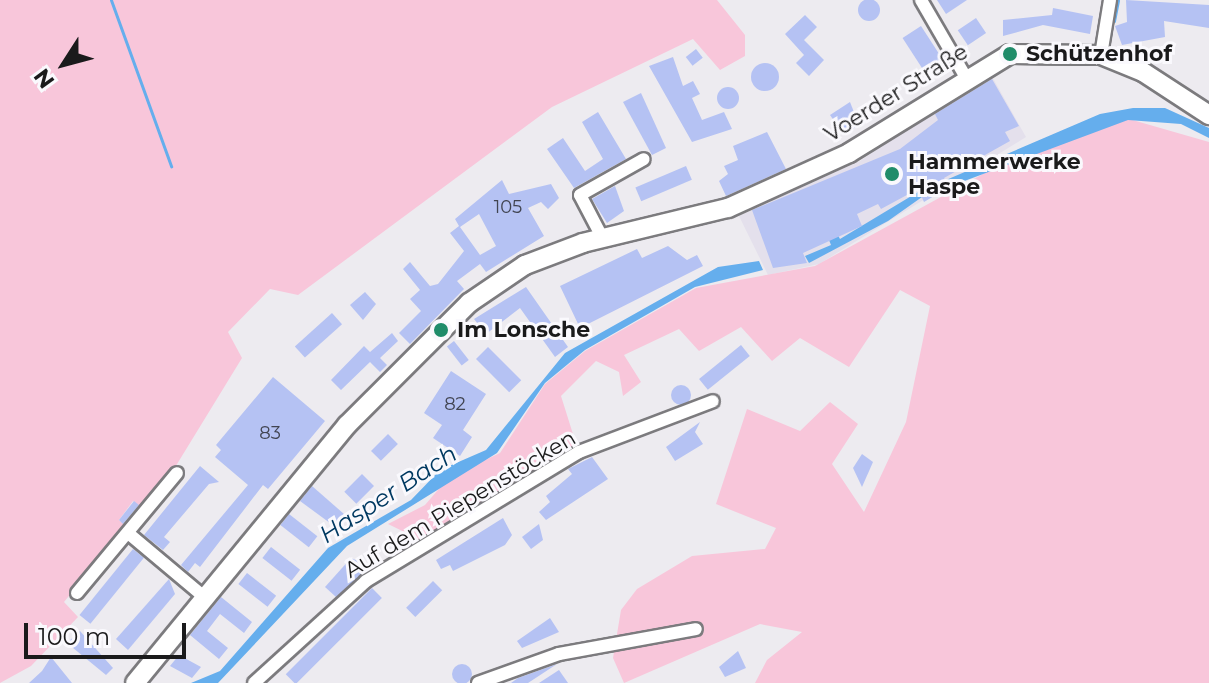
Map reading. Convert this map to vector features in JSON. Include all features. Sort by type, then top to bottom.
[{"type":"main road","name":"Voerder Straße","points":[[135,683],[311,465],[469,303],[525,265],[602,237],[716,212],[765,191],[883,134],[965,76],[1010,54],[1101,55],[1143,72],[1209,115]]},
{"type":"street","points":[[921,0],[965,76]]},
{"type":"street","points":[[1101,55],[1110,0]]},
{"type":"street","points":[[602,237],[580,195],[644,159]]},
{"type":"street","name":"Auf dem Piepenstöcken","points":[[254,683],[366,581],[579,452],[700,412],[713,401]]},
{"type":"street","points":[[77,593],[177,473]]},
{"type":"street","points":[[128,533],[203,596]]},
{"type":"street","points":[[478,683],[696,629]]},
{"type":"shaded area","points":[[0,0],[717,0],[745,35],[745,56],[720,70],[693,39],[552,107],[298,295],[270,289],[228,332],[242,358],[174,469],[142,508],[133,501],[119,520],[126,526],[64,602],[78,617],[31,666],[0,683]]},
{"type":"shaded area","name":"Hammerwerke Haspe","points":[[990,73],[1026,137],[819,264],[768,275],[739,216],[860,161]]},
{"type":"shaded area","points":[[1129,119],[1209,142],[1209,683],[755,683],[767,660],[802,632],[760,624],[624,683],[613,658],[621,610],[637,589],[692,556],[765,549],[776,528],[716,504],[747,409],[800,431],[830,402],[858,424],[832,464],[864,512],[906,422],[930,306],[900,290],[849,367],[800,338],[772,361],[741,327],[699,351],[679,329],[624,355],[641,382],[623,396],[619,372],[596,361],[561,396],[578,450],[427,543],[388,524],[425,505],[449,477],[500,453],[545,384],[585,351],[696,288],[815,266],[992,169]]},
{"type":"water","points":[[1133,108],[1165,108],[1209,128],[1209,138],[1181,124],[1128,120],[951,186],[946,180],[1100,114]]},
{"type":"water","points":[[918,192],[922,197],[888,221],[809,263],[805,256],[831,245],[827,235],[835,230],[840,239]]},
{"type":"water","points":[[759,261],[763,270],[695,287],[585,350],[545,383],[497,453],[347,546],[218,683],[191,683],[220,671],[328,548],[411,500],[440,470],[486,450],[565,353],[718,267]]},
{"type":"building","points":[[869,-1],[877,2],[880,10],[877,18],[869,21],[861,18],[858,10],[861,2]]},
{"type":"building","points":[[937,0],[967,0],[946,14]]},
{"type":"building","points":[[1126,0],[1209,5],[1209,28],[1164,21],[1165,37],[1122,45],[1115,26],[1127,22]]},
{"type":"building","points":[[1053,8],[1093,16],[1090,34],[1043,25],[1003,36],[1003,20],[1052,15]]},
{"type":"building","points":[[805,15],[817,27],[804,40],[824,60],[809,76],[796,63],[804,55],[785,34]]},
{"type":"building","points":[[976,18],[986,33],[968,45],[958,30]]},
{"type":"building","points":[[921,26],[944,61],[925,73],[903,38]]},
{"type":"building","points":[[696,49],[703,58],[693,66],[686,57]]},
{"type":"building","points":[[673,57],[683,86],[693,81],[700,94],[692,98],[702,120],[724,112],[732,129],[692,142],[649,66]]},
{"type":"building","points":[[765,63],[775,67],[779,77],[775,87],[765,91],[755,87],[751,77],[755,67]]},
{"type":"building","name":"Hammerwerke Haspe","points":[[992,79],[1019,126],[1005,132],[1010,141],[944,178],[949,187],[924,202],[918,189],[881,209],[878,204],[857,214],[862,226],[803,253],[807,263],[773,268],[752,210],[900,149],[938,120],[935,114]]},
{"type":"building","points":[[728,87],[736,90],[739,98],[736,106],[728,109],[720,106],[717,98],[720,90]]},
{"type":"building","points":[[641,93],[666,148],[652,155],[623,102]]},
{"type":"building","points":[[850,102],[859,125],[844,135],[830,115]]},
{"type":"building","points":[[598,112],[626,159],[574,188],[547,149],[563,138],[585,171],[603,159],[582,122]]},
{"type":"building","points":[[767,132],[786,169],[726,196],[719,181],[728,174],[724,166],[738,160],[733,146]]},
{"type":"building","points":[[686,166],[692,180],[641,201],[635,187]]},
{"type":"building","points":[[502,180],[509,194],[551,184],[559,198],[548,209],[541,202],[528,208],[544,236],[486,272],[480,264],[457,281],[464,289],[410,344],[399,333],[421,311],[410,299],[420,290],[403,269],[410,262],[430,286],[438,284],[464,251],[450,233],[459,226],[455,219]],"holes":[[[479,214],[496,246],[480,255],[460,227]]]},
{"type":"building","points":[[615,186],[624,211],[607,223],[592,199]]},
{"type":"building","points":[[668,246],[687,260],[697,255],[703,266],[580,328],[560,286],[637,249],[642,258]]},
{"type":"building","points":[[526,287],[568,347],[555,357],[520,308],[486,334],[474,319]]},
{"type":"building","points":[[365,292],[376,304],[363,320],[350,305]]},
{"type":"building","points":[[332,313],[342,324],[305,358],[295,346]]},
{"type":"building","points":[[392,333],[398,341],[380,358],[387,365],[380,372],[370,362],[341,390],[331,380],[364,346],[370,352]]},
{"type":"building","points":[[454,341],[469,360],[462,365],[447,347]]},
{"type":"building","points":[[741,345],[750,356],[708,390],[699,379]]},
{"type":"building","points":[[488,347],[521,380],[509,392],[476,359]]},
{"type":"building","points":[[451,371],[486,394],[463,430],[472,437],[460,456],[433,438],[442,425],[424,413]]},
{"type":"building","points":[[273,377],[325,421],[268,489],[263,485],[200,567],[195,563],[188,572],[181,565],[248,485],[215,457],[221,450],[216,445]]},
{"type":"building","points":[[681,385],[688,388],[691,395],[688,402],[681,405],[674,402],[671,395],[674,388]]},
{"type":"building","points":[[700,422],[695,432],[703,444],[675,461],[666,447]]},
{"type":"building","points":[[388,434],[398,444],[381,461],[371,451]]},
{"type":"building","points":[[862,454],[873,462],[862,487],[853,468]]},
{"type":"building","points":[[592,457],[608,479],[546,520],[539,512],[550,502],[546,496],[572,474],[568,469]]},
{"type":"building","points":[[200,466],[219,482],[209,484],[164,537],[170,542],[163,550],[144,535]]},
{"type":"building","points":[[362,474],[374,486],[356,504],[344,492]]},
{"type":"building","points":[[312,486],[344,514],[334,526],[300,501]]},
{"type":"building","points":[[134,501],[139,505],[123,524],[119,520]]},
{"type":"building","points":[[289,514],[317,536],[309,547],[280,525]]},
{"type":"building","points":[[503,518],[512,535],[505,545],[453,571],[450,565],[441,569],[436,560]]},
{"type":"building","points":[[539,524],[543,540],[531,549],[522,537]]},
{"type":"building","points":[[271,547],[300,570],[292,581],[262,558]]},
{"type":"building","points":[[133,549],[144,558],[90,624],[80,615]]},
{"type":"building","points":[[351,558],[372,567],[336,597],[325,587]]},
{"type":"building","points":[[247,573],[276,596],[268,607],[238,584]]},
{"type":"building","points":[[169,579],[175,594],[128,650],[116,639]]},
{"type":"building","points":[[433,581],[442,590],[415,617],[406,608]]},
{"type":"building","points":[[372,588],[382,598],[297,683],[286,674]]},
{"type":"building","points":[[221,597],[252,622],[244,633],[220,614],[207,631],[228,648],[219,659],[190,635]]},
{"type":"building","points":[[550,618],[559,632],[522,648],[517,641]]},
{"type":"building","points":[[80,631],[113,668],[106,675],[67,643]]},
{"type":"building","points":[[738,651],[746,668],[725,677],[719,667]]},
{"type":"building","points":[[179,655],[201,667],[192,678],[170,666]]},
{"type":"building","points":[[51,657],[72,683],[29,683],[42,671]]},
{"type":"building","points":[[462,664],[469,667],[472,674],[469,681],[462,684],[455,681],[452,674],[455,667]]},
{"type":"building","points":[[557,664],[528,683],[511,683],[518,678]]},
{"type":"building","points":[[559,670],[568,683],[539,683]]},
{"type":"waterway","points":[[111,0],[171,166]]},
{"type":"waterway","points":[[1114,21],[1118,0]]},
{"type":"place","name":"Schützenhof","points":[[1010,54]]},
{"type":"place","name":"Hammerwerke Haspe","points":[[892,174]]},
{"type":"place","name":"Im Lonsche","points":[[441,330]]},
{"type":"water label","name":"Hasper Bach","points":[[388,494]]}]
